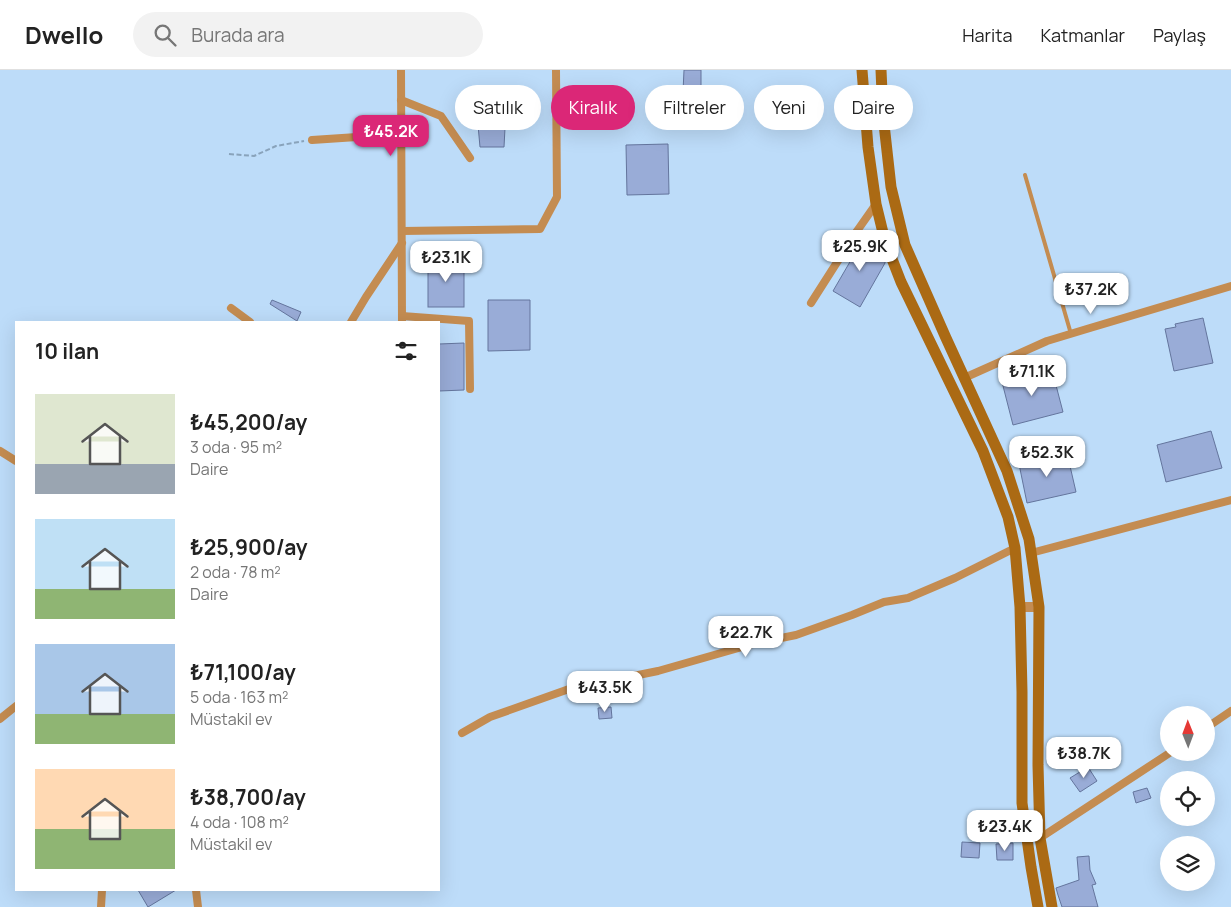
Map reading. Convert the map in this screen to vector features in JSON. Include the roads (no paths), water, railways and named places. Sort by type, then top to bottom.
[{"type":"main road","points":[[862,70],[868,147],[876,204],[885,242],[901,282],[983,451],[1008,517],[1015,548],[1020,607],[1022,803],[1038,907]]},
{"type":"main road","points":[[881,70],[883,114],[891,187],[905,245],[1007,471],[1029,539],[1039,607],[1038,765],[1040,838],[1052,907]]},
{"type":"street","points":[[401,70],[402,319],[470,321],[470,389]]},
{"type":"street","points":[[402,231],[540,229],[557,197],[556,70]]},
{"type":"street","points":[[401,100],[441,116],[470,158]]},
{"type":"street","points":[[312,140],[402,134]]},
{"type":"street","points":[[811,303],[876,204]]},
{"type":"street","points":[[352,321],[402,243]]},
{"type":"street","points":[[964,378],[1047,341],[1231,286]]},
{"type":"street","points":[[231,308],[249,321]]},
{"type":"street","points":[[0,451],[15,459]]},
{"type":"street","points":[[1031,553],[1231,500]]},
{"type":"street","points":[[462,732],[490,716],[569,689],[658,671],[756,643],[796,635],[884,602],[908,598],[955,578],[1015,548]]},
{"type":"street","points":[[1020,607],[1039,607]]},
{"type":"street","points":[[0,720],[15,707]]},
{"type":"street","points":[[1215,722],[1231,711]]},
{"type":"street","points":[[1027,836],[1040,838],[1160,759]]},
{"type":"street","points":[[101,907],[102,891]]},
{"type":"street","points":[[196,891],[198,907]]},
{"type":"lane","points":[[1024,176],[1071,334]]}]
